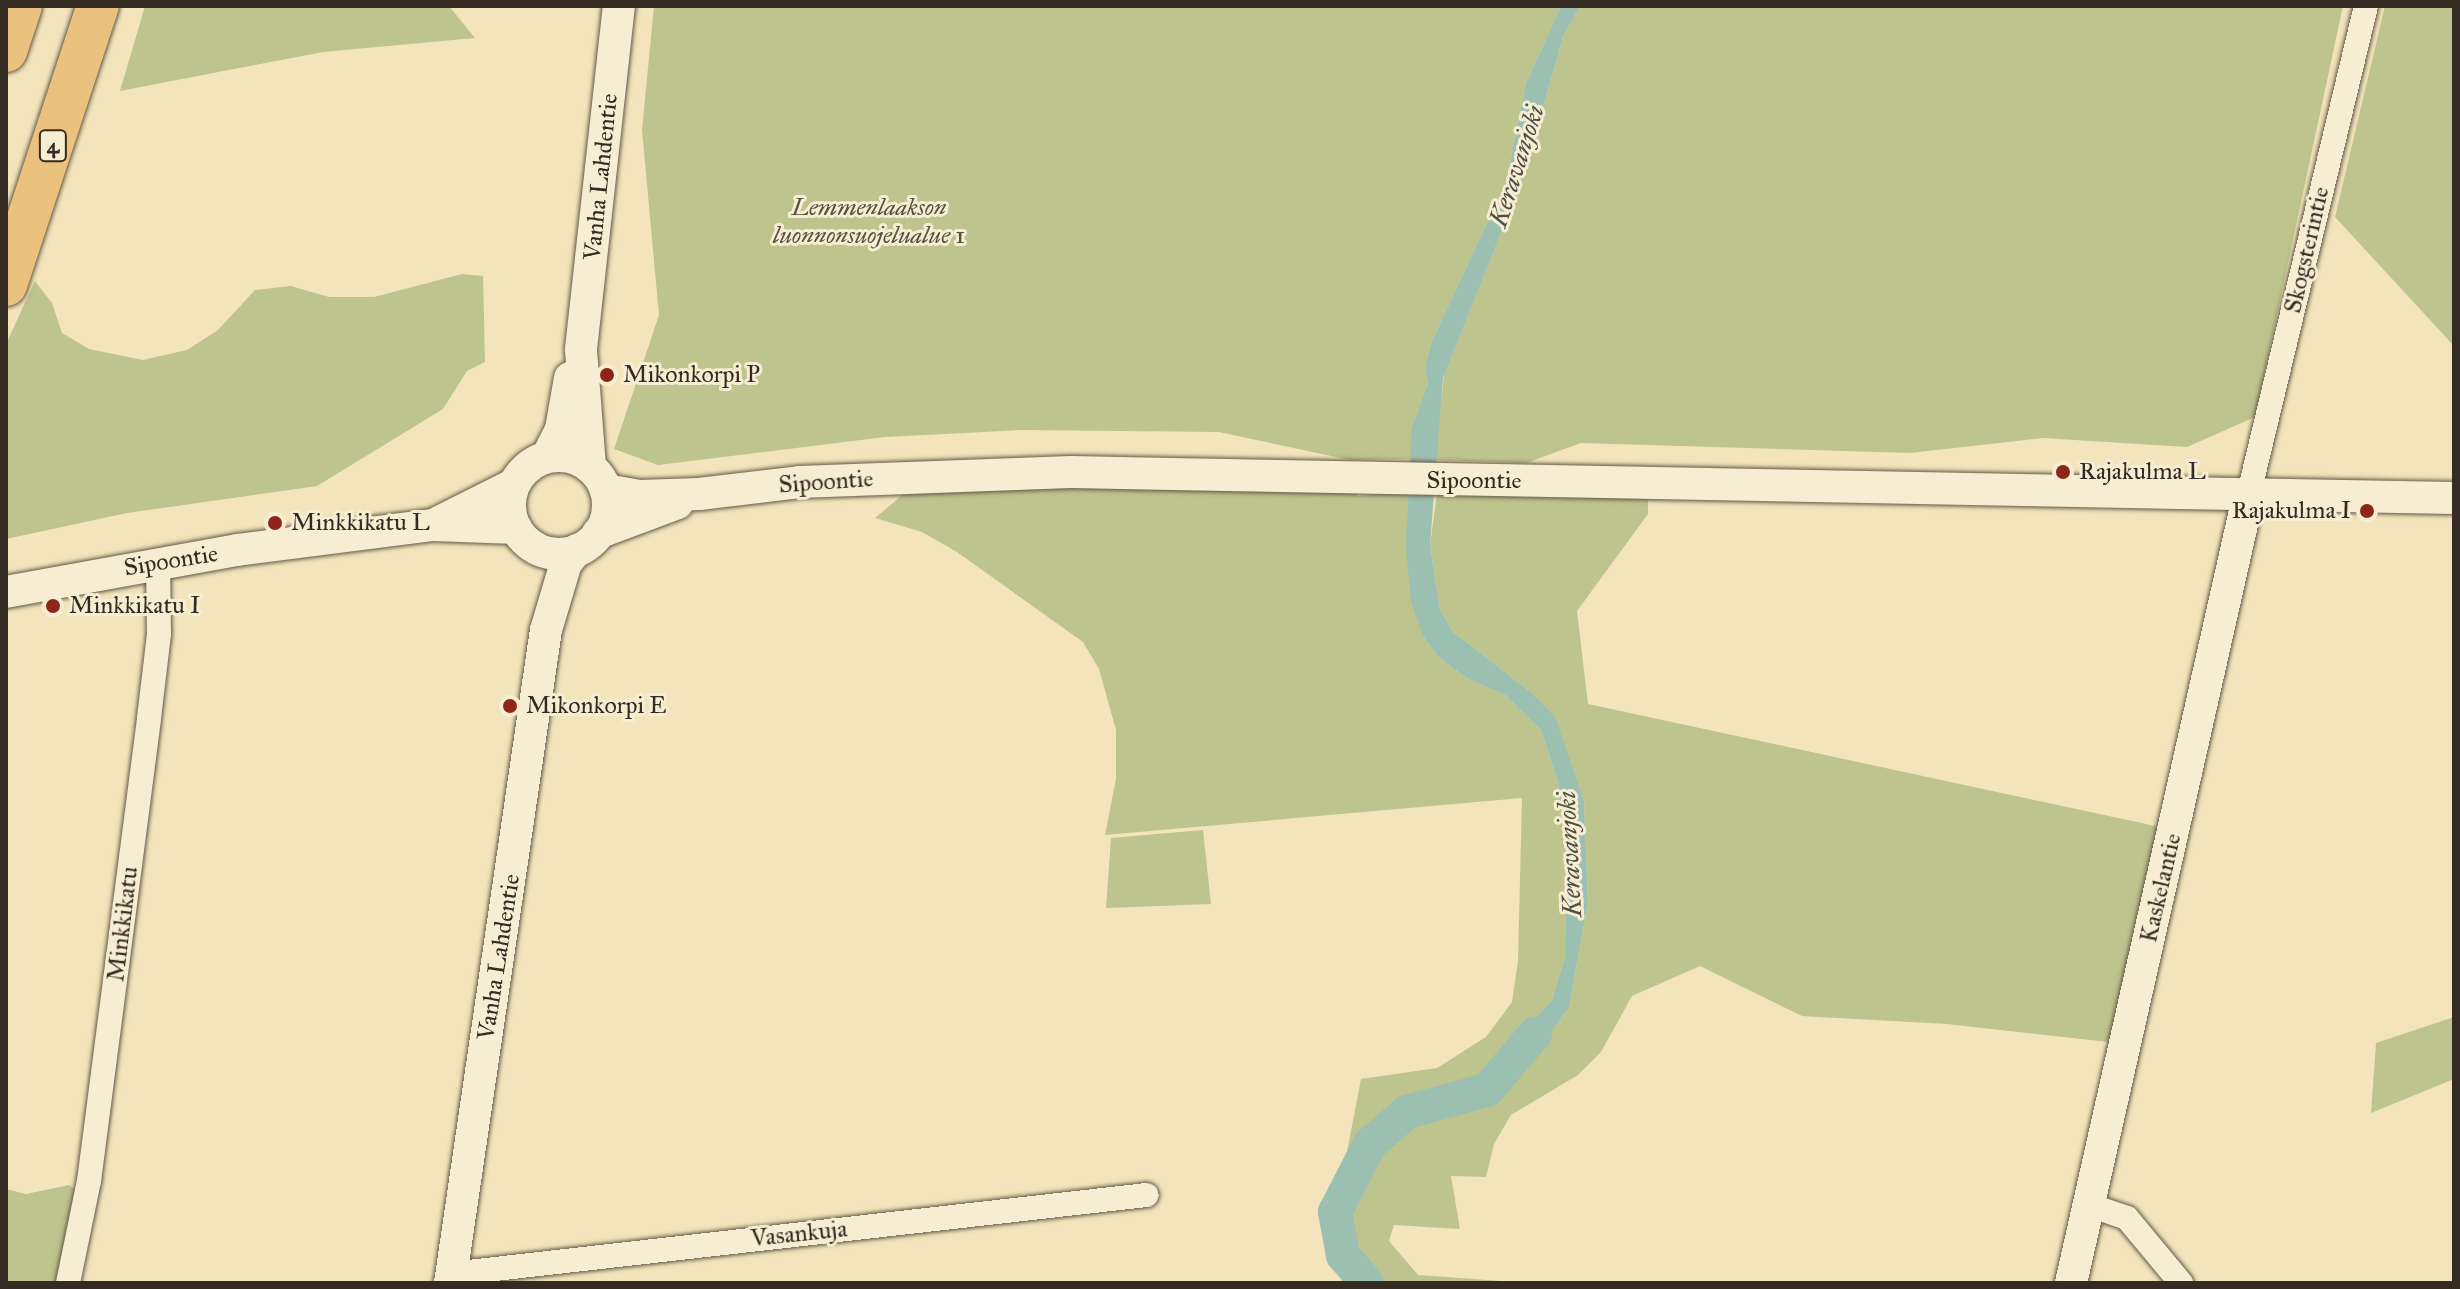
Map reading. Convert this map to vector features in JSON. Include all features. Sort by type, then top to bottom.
[{"type":"highway","points":[[6,51],[21,6]]},
{"type":"highway","name":"4","points":[[6,285],[98,6]]},
{"type":"main road","name":"Vanha Lahdentie","points":[[598,478],[581,349],[619,6]]},
{"type":"main road","name":"Vanha Lahdentie","points":[[547,457],[561,429],[572,370],[581,349]]},
{"type":"main road","points":[[570,456],[598,478],[608,507],[588,542],[548,553],[524,537],[509,502],[513,485],[522,471],[547,457],[570,456]]},
{"type":"main road","name":"Sipoontie","points":[[598,478],[639,496],[699,494],[799,482],[1071,472],[1361,480],[2454,498]]},
{"type":"main road","name":"Sipoontie","points":[[433,525],[513,485]]},
{"type":"main road","name":"Kaskelantie","points":[[2071,1283],[2249,493]]},
{"type":"main road","name":"Sipoontie","points":[[588,542],[699,494]]},
{"type":"main road","name":"Sipoontie","points":[[6,592],[158,563],[433,525],[524,537]]},
{"type":"main road","name":"Vanha Lahdentie","points":[[524,537],[546,630]]},
{"type":"main road","name":"Vanha Lahdentie","points":[[450,1278],[546,630],[566,563],[588,542]]},
{"type":"street","name":"Skogsterintie","points":[[2249,493],[2366,6]]},
{"type":"street","name":"Minkkikatu","points":[[68,1283],[89,1181],[149,718],[159,634],[158,563]]},
{"type":"street","name":"Vasankuja","points":[[450,1278],[1147,1195]]},
{"type":"street","points":[[2089,1205],[2127,1218],[2181,1283]]},
{"type":"green space","points":[[145,6],[449,6],[475,38],[323,52],[120,91]]},
{"type":"green space","name":"Lemmenlaakson luonnonsuojelualue 1","points":[[654,6],[1561,6],[1526,83],[1501,208],[1485,227],[1432,341],[1425,366],[1428,383],[1412,426],[1412,459],[1350,460],[1219,432],[1021,430],[885,437],[658,465],[614,449],[659,315],[642,130]]},
{"type":"green space","points":[[1580,6],[2343,6],[2255,417],[2187,447],[2043,438],[1910,453],[1581,443],[1526,463],[1435,460],[1444,375],[1523,178],[1563,37]]},
{"type":"green space","points":[[2385,6],[2454,6],[2454,346],[2335,217]]},
{"type":"green space","points":[[462,274],[483,276],[485,362],[467,371],[443,409],[317,486],[127,513],[6,539],[6,344],[35,281],[52,303],[62,333],[89,349],[143,360],[187,350],[218,330],[255,290],[291,286],[329,297],[374,297]]},
{"type":"green space","points":[[1361,480],[1357,496],[1411,492],[1408,564],[1423,636],[1438,657],[1468,679],[1505,695],[1541,730],[1558,782],[1566,847],[1565,957],[1552,1000],[1511,1045],[1484,1087],[1405,1109],[1366,1142],[1341,1183],[1361,1079],[1437,1068],[1486,1037],[1512,1002],[1518,961],[1522,798],[1105,835],[1116,779],[1116,730],[1099,669],[1083,642],[957,552],[922,532],[875,518],[912,487]]},
{"type":"green space","points":[[1437,493],[1648,499],[1648,514],[1577,611],[1588,704],[2174,830],[2126,1044],[1947,1024],[1802,1016],[1700,966],[1632,996],[1601,1052],[1578,1075],[1511,1115],[1494,1144],[1486,1177],[1451,1176],[1460,1229],[1394,1225],[1389,1241],[1418,1275],[1530,1283],[1372,1283],[1346,1254],[1340,1213],[1373,1146],[1409,1116],[1470,1103],[1519,1074],[1569,1008],[1588,902],[1584,800],[1554,717],[1532,693],[1453,632],[1440,609],[1430,545]]},
{"type":"green space","points":[[1203,830],[1211,904],[1106,908],[1111,838]]},
{"type":"green space","points":[[2454,1017],[2454,1079],[2371,1113],[2376,1043]]},
{"type":"green space","points":[[69,1185],[77,1191],[58,1283],[6,1283],[6,1189],[26,1194]]},
{"type":"water","points":[[1561,6],[1580,6],[1563,37],[1523,178],[1443,378],[1430,545],[1440,609],[1453,632],[1532,693],[1555,717],[1584,800],[1588,902],[1569,1008],[1519,1074],[1501,1065],[1511,1045],[1552,1000],[1565,957],[1566,848],[1558,782],[1541,730],[1505,695],[1468,679],[1438,657],[1423,636],[1411,601],[1406,546],[1412,426],[1428,383],[1425,366],[1432,341],[1485,227],[1501,207],[1526,83]]},
{"type":"waterway","name":"Keravanjoki","points":[[1367,1283],[1343,1255],[1335,1212],[1370,1144],[1407,1112],[1487,1090],[1535,1034]]},
{"type":"place","name":"Mikonkorpi P","points":[[607,375]]},
{"type":"place","name":"Rajakulma L","points":[[2063,472]]},
{"type":"place","name":"Rajakulma I","points":[[2367,511]]},
{"type":"place","name":"Minkkikatu L","points":[[275,523]]},
{"type":"place","name":"Minkkikatu I","points":[[53,606]]},
{"type":"place","name":"Mikonkorpi E","points":[[510,706]]}]
